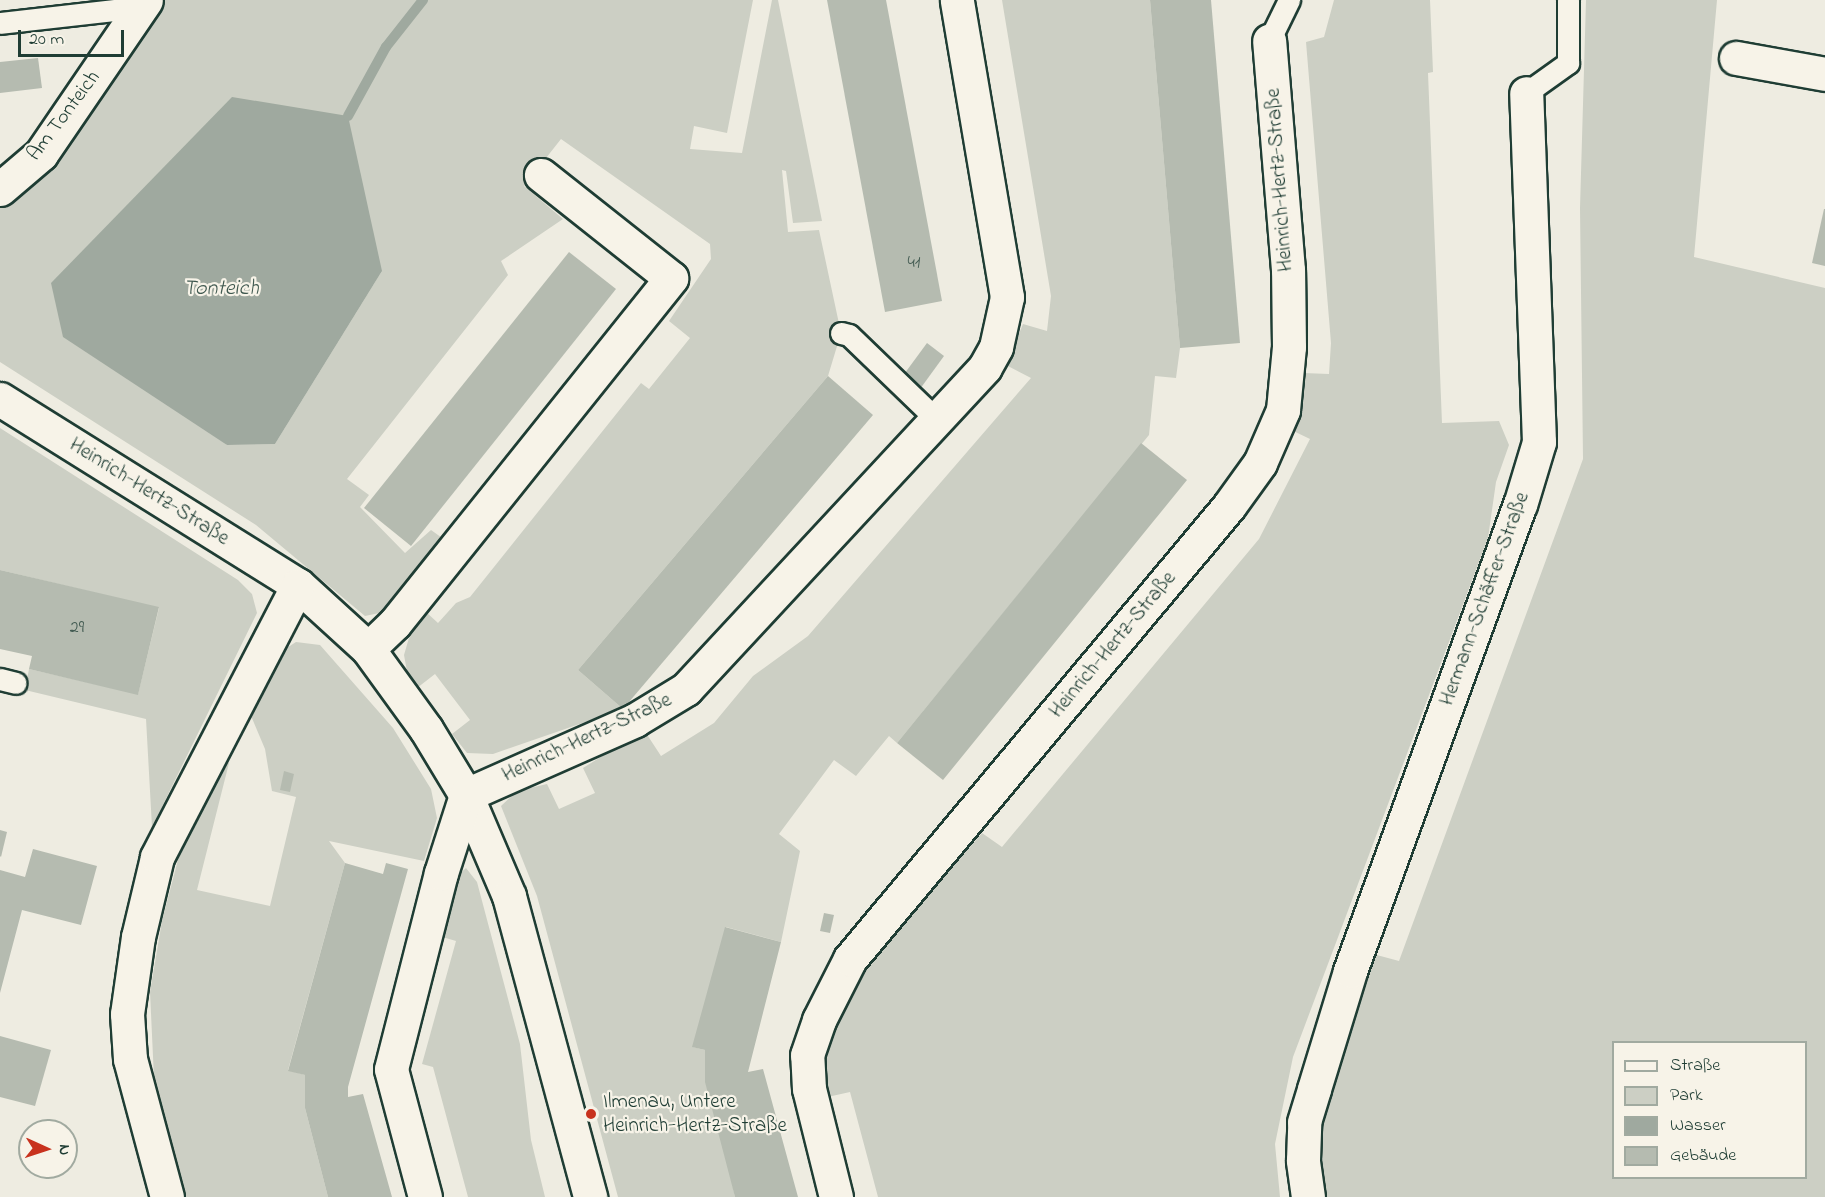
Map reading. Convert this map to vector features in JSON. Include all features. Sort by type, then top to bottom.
[{"type":"street","name":"Heinrich-Hertz-Straße","points":[[466,795],[635,720],[686,689],[985,367],[996,347],[1007,297],[957,0]]},
{"type":"street","name":"Am Tonteich","points":[[0,189],[42,154],[143,3]]},
{"type":"street","name":"Heinrich-Hertz-Straße","points":[[836,1197],[809,1089],[807,1055],[819,1020],[850,959],[1229,506],[1260,463],[1283,410],[1289,347],[1288,270],[1269,41]]},
{"type":"street","points":[[1736,58],[1825,74]]},
{"type":"street","name":"Hermann-Schäffer-Straße","points":[[1308,1197],[1303,1160],[1304,1122],[1317,1078],[1354,960],[1520,506],[1539,442],[1526,93]]},
{"type":"street","points":[[368,649],[395,623],[671,278],[541,175]]},
{"type":"street","name":"Heinrich-Hertz-Straße","points":[[0,399],[298,585],[368,649],[426,729],[466,795],[509,896],[590,1197]]},
{"type":"street","points":[[166,1197],[130,1059],[127,1014],[138,937],[157,857],[298,585]]},
{"type":"street","points":[[426,1197],[391,1069],[441,873],[466,795]]},
{"type":"lane","points":[[1269,41],[1289,0]]},
{"type":"lane","name":"Hermann-Schäffer-Straße","points":[[1526,93],[1568,63],[1568,0]]},
{"type":"lane","name":"Am Tonteich","points":[[0,23],[143,3]]},
{"type":"lane","points":[[841,333],[849,335],[936,419]]},
{"type":"green space","points":[[165,0],[753,0],[727,133],[694,126],[690,149],[742,153],[772,0],[778,0],[822,221],[793,223],[786,171],[782,170],[788,232],[819,230],[841,333],[828,376],[578,670],[623,709],[493,754],[467,753],[452,734],[470,720],[435,674],[417,688],[409,682],[404,655],[411,631],[426,612],[438,623],[456,603],[470,597],[641,383],[649,389],[690,338],[669,321],[711,259],[710,244],[561,139],[524,186],[563,219],[501,261],[508,275],[347,479],[369,495],[360,507],[405,553],[431,530],[445,540],[384,612],[365,616],[256,525],[0,362],[0,205],[53,160]],"holes":[[[382,271],[275,444],[226,445]]]},
{"type":"green space","points":[[1002,0],[1150,0],[1180,348],[1176,378],[1155,376],[1149,435],[897,743],[889,736],[856,776],[834,760],[779,834],[800,851],[781,942],[726,927],[693,1047],[705,1050],[735,1197],[618,1197],[537,896],[501,806],[517,791],[547,784],[559,809],[595,793],[583,768],[644,730],[661,756],[714,723],[753,676],[808,636],[1031,378],[1006,365],[1023,324],[1047,331],[1051,296]]},
{"type":"green space","points":[[1334,0],[1430,0],[1433,72],[1428,73],[1442,423],[1499,421],[1509,445],[1496,482],[1488,538],[1293,1057],[1275,1144],[1280,1197],[878,1197],[850,1092],[823,1098],[823,1065],[836,1021],[860,973],[982,833],[1002,847],[1259,539],[1310,439],[1285,427],[1303,373],[1329,374],[1331,343],[1306,42],[1324,37]]},
{"type":"green space","points":[[1586,0],[1717,0],[1694,257],[1825,288],[1825,1197],[1320,1197],[1315,1137],[1373,954],[1399,961],[1583,459],[1580,208]]},
{"type":"green space","points":[[0,428],[238,580],[252,594],[257,613],[152,827],[146,719],[25,690],[29,669],[138,694],[159,608],[0,570]]},
{"type":"green space","points":[[296,642],[320,645],[393,728],[431,789],[437,818],[424,861],[329,841],[345,863],[288,1070],[305,1075],[305,1108],[328,1197],[182,1197],[154,1078],[150,992],[162,921],[180,852],[218,765],[229,763],[197,890],[270,906],[296,797],[272,791],[265,749],[249,711],[282,651]]},
{"type":"green space","points":[[466,868],[477,882],[520,1044],[531,1140],[545,1197],[468,1197],[433,1067],[422,1064],[456,941],[439,936],[456,877]]},
{"type":"water","name":"Tonteich","points":[[232,97],[348,116],[382,271],[275,444],[227,445],[63,337],[51,283]]},
{"type":"building","points":[[827,0],[886,0],[942,301],[885,312]]},
{"type":"building","points":[[1150,0],[1211,0],[1240,343],[1180,348]]},
{"type":"building","points":[[38,58],[42,88],[0,93],[0,62]]},
{"type":"building","points":[[1825,209],[1825,266],[1812,263]]},
{"type":"building","points":[[569,252],[616,289],[411,546],[364,508]]},
{"type":"building","points":[[927,343],[944,356],[920,389],[902,377]]},
{"type":"building","points":[[828,376],[873,415],[623,709],[578,670]]},
{"type":"building","points":[[1141,443],[1187,480],[943,780],[897,743]]},
{"type":"building","points":[[0,570],[159,607],[138,695],[29,669],[32,656],[0,649]]},
{"type":"building","points":[[284,771],[294,774],[290,792],[280,790]]},
{"type":"building","points":[[0,830],[7,832],[1,857],[0,856]]},
{"type":"building","points":[[33,849],[97,866],[81,925],[22,910],[0,993],[0,870],[25,877]]},
{"type":"building","points":[[345,863],[383,874],[386,863],[408,869],[348,1087],[348,1097],[363,1094],[392,1197],[328,1197],[305,1108],[305,1075],[288,1071]]},
{"type":"building","points":[[824,913],[834,915],[830,933],[820,931]]},
{"type":"building","points":[[725,927],[781,942],[748,1072],[763,1069],[798,1197],[735,1197],[705,1082],[705,1050],[692,1047]]},
{"type":"building","points":[[0,1036],[51,1050],[35,1106],[0,1097]]},
{"type":"waterway","points":[[348,116],[386,47],[423,0]]},
{"type":"place","name":"Ilmenau, Untere Heinrich-Hertz-Straße","points":[[591,1114]]}]
